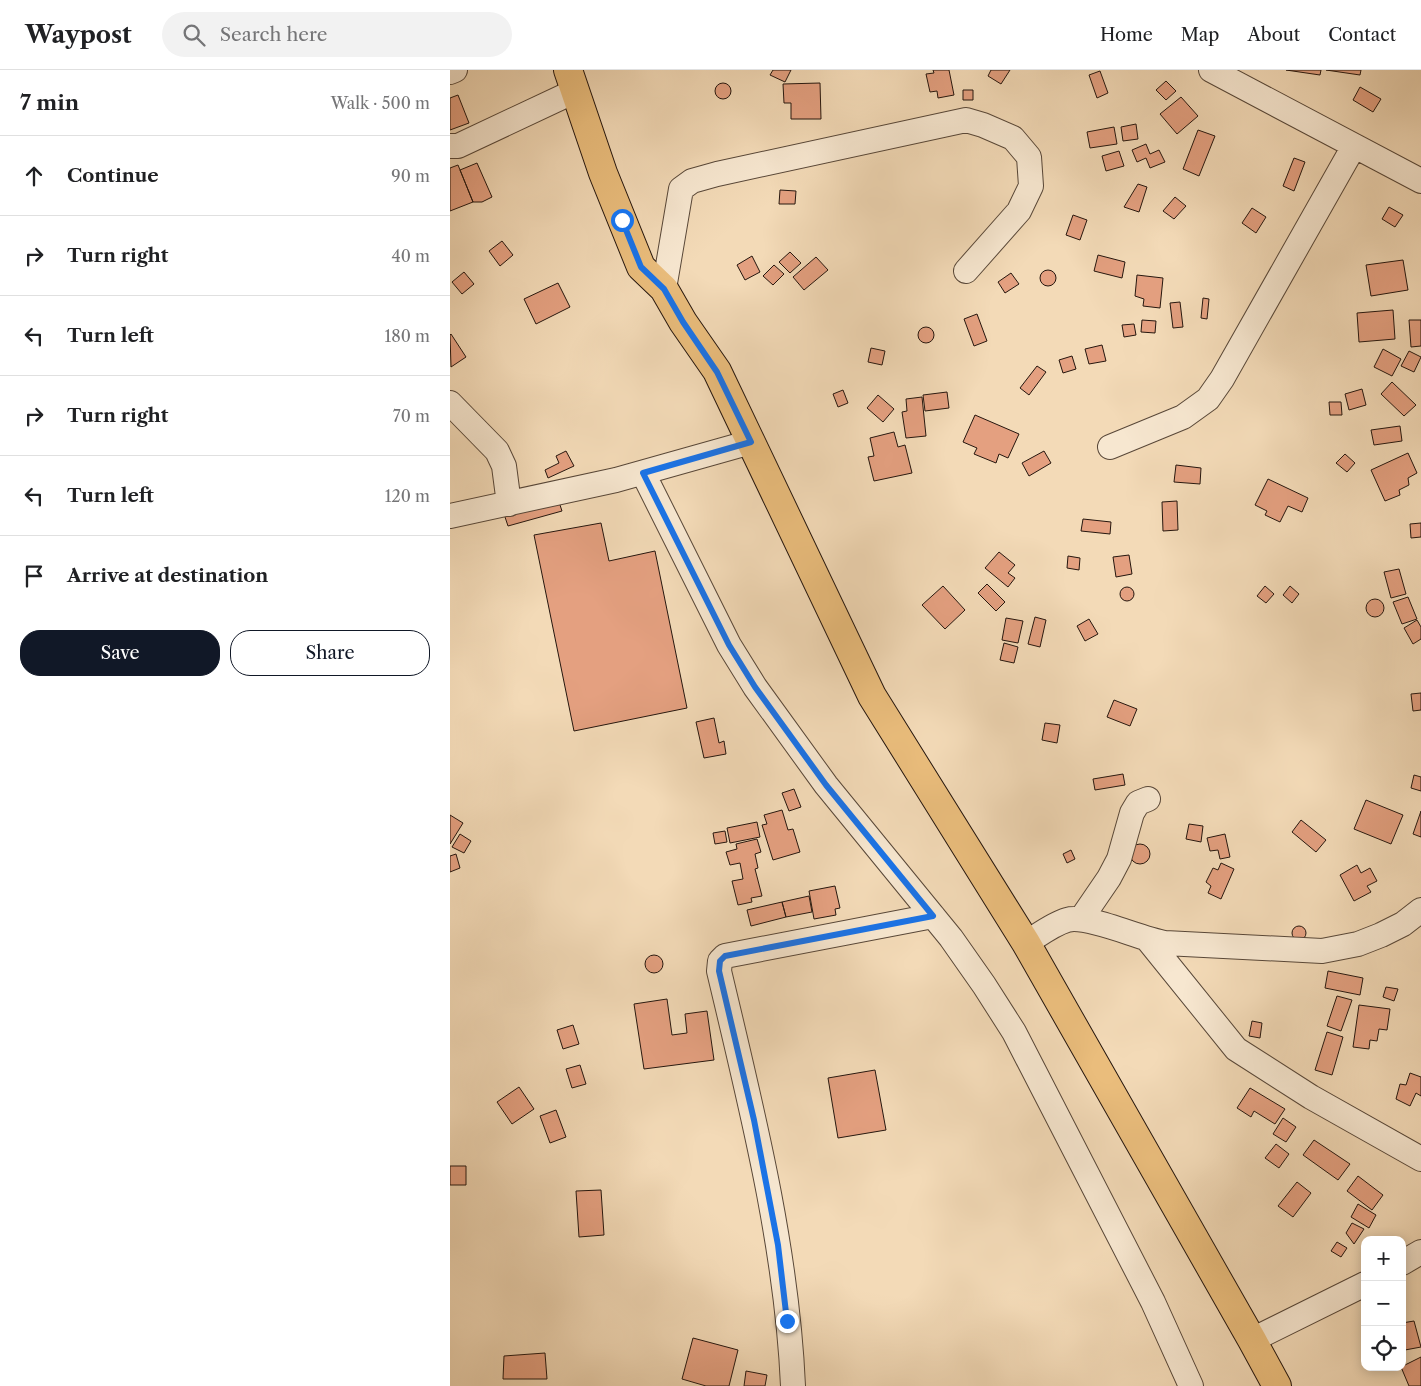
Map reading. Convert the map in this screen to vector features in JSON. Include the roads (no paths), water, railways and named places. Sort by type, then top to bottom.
[{"type":"main road","points":[[571,81],[641,267],[664,289],[683,322],[717,372],[872,696],[1026,943],[1277,1386]]},
{"type":"street","points":[[450,72],[455,70]]},
{"type":"street","points":[[1211,70],[1421,182]]},
{"type":"street","points":[[450,146],[458,146],[571,81]]},
{"type":"street","points":[[664,289],[681,188],[692,181],[966,120],[1013,138],[1029,157],[1031,186],[1019,211],[966,271]]},
{"type":"street","points":[[1110,447],[1183,417],[1208,399],[1222,379],[1354,146]]},
{"type":"street","points":[[450,402],[497,451],[504,466],[509,504]]},
{"type":"street","points":[[450,516],[643,473],[751,442]]},
{"type":"street","points":[[643,473],[729,645],[751,680],[826,785],[933,916],[979,977],[1014,1032],[1149,1293],[1191,1386]]},
{"type":"street","points":[[1081,918],[1110,878],[1119,859],[1132,813],[1138,803],[1148,799]]},
{"type":"street","points":[[1026,943],[1061,922],[1081,918],[1148,940],[1165,943],[1322,951],[1358,944],[1381,935],[1403,924],[1421,910]]},
{"type":"street","points":[[793,1386],[792,1359],[778,1245],[754,1120],[719,971],[720,961],[725,956],[933,916]]},
{"type":"street","points":[[1148,940],[1236,1049],[1310,1097],[1421,1159]]},
{"type":"street","points":[[1406,1261],[1421,1252]]},
{"type":"street","points":[[1252,1340],[1361,1286]]}]
